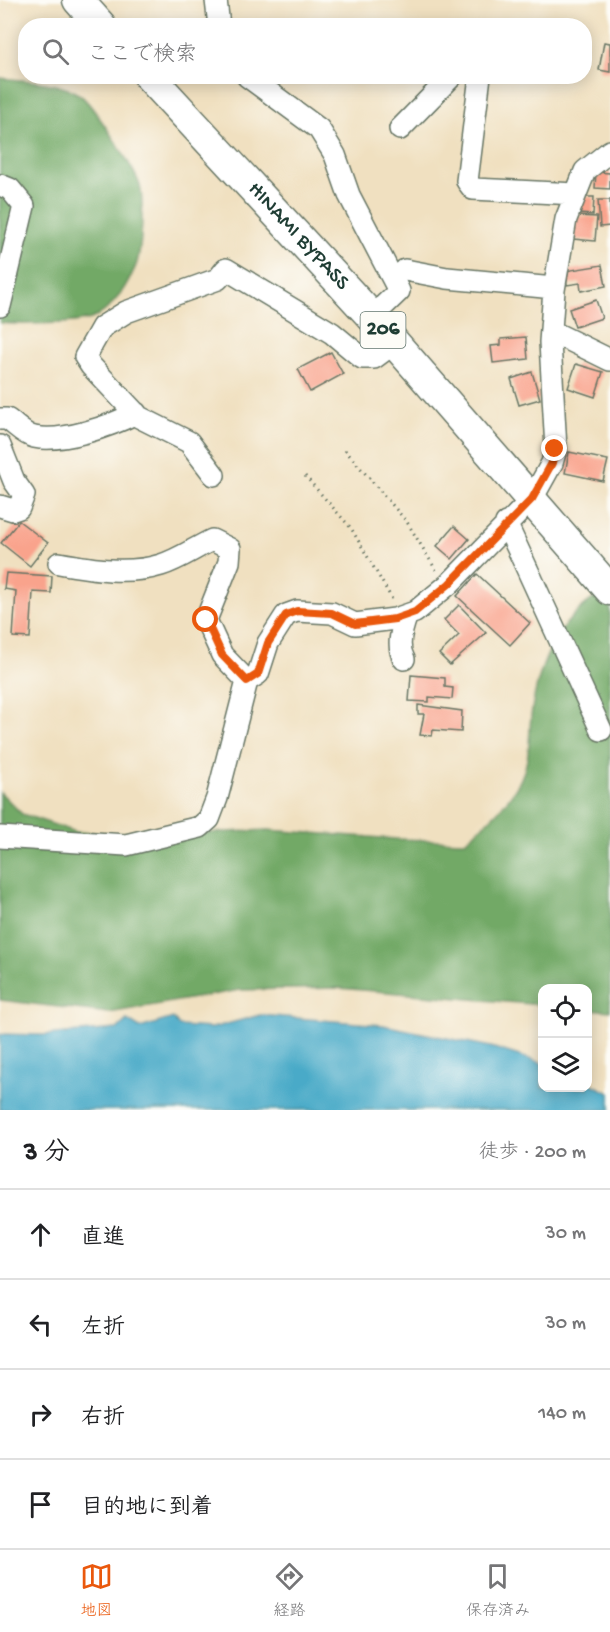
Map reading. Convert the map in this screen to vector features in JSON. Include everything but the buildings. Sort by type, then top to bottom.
[{"type":"highway","points":[[78,0],[94,18]]},
{"type":"highway","name":"HINAMI BYPASS","points":[[155,84],[372,317],[393,344],[610,590]]},
{"type":"street","points":[[216,0],[218,18]]},
{"type":"street","points":[[258,84],[319,129],[335,155],[349,195],[399,291],[372,317]]},
{"type":"street","points":[[400,129],[444,84]]},
{"type":"street","points":[[479,84],[467,181],[469,186],[473,189],[576,194]]},
{"type":"street","points":[[0,837],[126,845],[200,827],[209,819],[217,798],[247,681],[258,674],[268,643],[286,615],[297,611],[332,613],[355,624],[415,612],[446,587],[506,522],[532,499],[552,463],[555,449],[551,330],[554,288],[566,219],[585,171],[610,151]]},
{"type":"street","points":[[0,185],[10,189],[24,206],[0,306]]},
{"type":"street","points":[[214,475],[189,442],[135,413],[85,357],[102,327],[126,312],[218,279],[226,269],[332,333],[362,358],[374,358],[393,344]]},
{"type":"street","points":[[405,270],[447,278],[554,288]]},
{"type":"street","points":[[551,330],[610,360]]},
{"type":"street","points":[[0,419],[7,419],[24,433],[47,438],[115,424],[135,413]]},
{"type":"street","points":[[0,446],[10,472],[24,495],[19,508],[13,510],[0,506]]},
{"type":"street","points":[[506,522],[601,730]]},
{"type":"street","points":[[59,563],[93,569],[136,570],[163,565],[212,540],[230,549],[229,562],[206,620],[222,655],[247,681]]},
{"type":"street","points":[[404,616],[400,654],[404,659]]},
{"type":"path","points":[[345,450],[407,522],[446,587]]},
{"type":"path","points":[[305,476],[351,528],[404,616]]},
{"type":"green space","points":[[0,78],[18,80],[18,84],[52,84],[71,90],[86,101],[113,138],[137,178],[142,204],[142,228],[137,261],[128,283],[112,305],[98,316],[72,322],[46,324],[0,323]]},
{"type":"green space","points":[[610,589],[610,1011],[592,1009],[592,984],[538,984],[538,1005],[338,988],[240,990],[109,1013],[0,1000],[0,792],[22,814],[76,832],[142,836],[268,830],[465,841],[499,810],[520,781],[527,758],[534,696],[546,659],[564,626],[592,599]]},
{"type":"water","points":[[260,1015],[383,1025],[491,1047],[538,1062],[538,1092],[592,1092],[592,1084],[610,1093],[610,1110],[0,1110],[0,1034],[44,1035],[117,1029],[127,1020],[140,1028],[173,1018],[179,1026],[212,1028]]},
{"type":"route","points":[[206,620],[222,655],[247,681],[258,674],[268,643],[286,615],[297,611],[332,613],[355,624],[395,619],[415,612],[449,584],[506,522],[532,499],[548,472],[555,449]]}]
